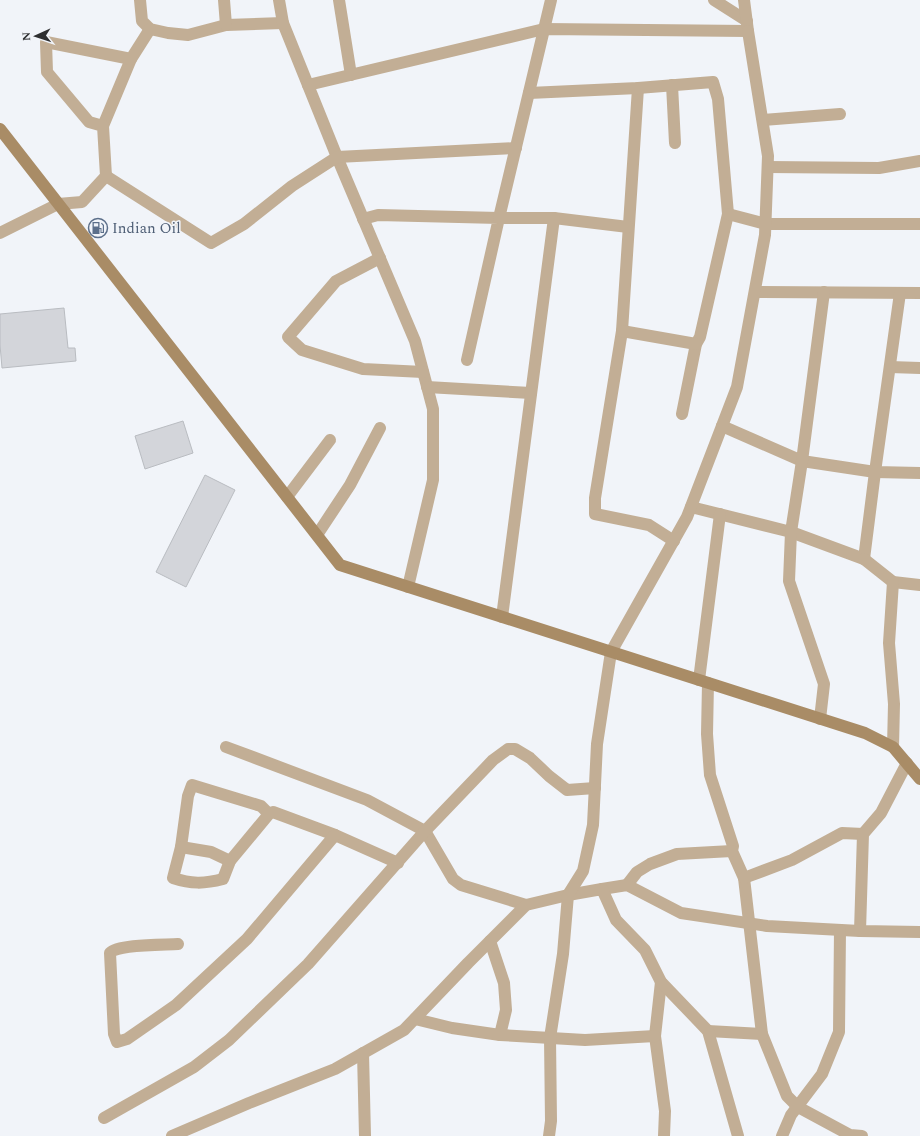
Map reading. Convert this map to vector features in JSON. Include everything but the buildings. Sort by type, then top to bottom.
[{"type":"street","points":[[140,0],[142,21],[150,29],[168,33],[188,35],[226,25],[283,23]]},
{"type":"street","points":[[224,0],[226,25]]},
{"type":"street","points":[[280,0],[283,23],[414,341],[433,409],[433,480],[408,587]]},
{"type":"street","points":[[339,0],[351,74]]},
{"type":"street","points":[[467,360],[551,0]]},
{"type":"street","points":[[714,0],[747,26]]},
{"type":"street","points":[[549,1136],[551,1121],[550,1038],[563,954],[568,895],[583,871],[593,825],[597,744],[611,652],[687,517],[737,387],[765,235],[768,156],[744,0]]},
{"type":"street","points":[[308,84],[544,29],[747,26]]},
{"type":"street","points":[[0,233],[58,204],[82,202],[106,176],[103,126],[131,59],[150,29]]},
{"type":"street","points":[[103,126],[89,122],[47,72],[46,42],[131,59]]},
{"type":"street","points":[[529,93],[638,88],[713,82],[718,99],[728,214],[700,337],[696,344],[682,414]]},
{"type":"street","points":[[672,85],[675,143]]},
{"type":"street","points":[[638,88],[622,331],[595,498],[594,514],[649,525],[674,541]]},
{"type":"street","points":[[763,120],[840,114]]},
{"type":"street","points":[[0,130],[340,565],[865,733],[893,747],[920,779]]},
{"type":"street","points":[[106,176],[211,243],[244,224],[292,186],[337,157],[516,148]]},
{"type":"street","points":[[768,167],[879,168],[920,161]]},
{"type":"street","points":[[728,214],[766,224],[920,224]]},
{"type":"street","points":[[363,220],[378,215],[554,218],[628,227]]},
{"type":"street","points":[[502,617],[554,218]]},
{"type":"street","points":[[380,258],[336,281],[288,337],[302,350],[364,369],[423,372]]},
{"type":"street","points":[[755,292],[920,293]]},
{"type":"street","points":[[820,719],[824,684],[789,581],[791,532],[802,461],[824,292]]},
{"type":"street","points":[[864,559],[900,293]]},
{"type":"street","points":[[622,331],[696,344]]},
{"type":"street","points":[[890,367],[920,368]]},
{"type":"street","points":[[427,386],[531,393]]},
{"type":"street","points":[[722,426],[802,461],[875,472],[920,473]]},
{"type":"street","points":[[317,535],[350,485],[380,428]]},
{"type":"street","points":[[287,497],[330,440]]},
{"type":"street","points":[[691,507],[791,532],[864,559],[893,582],[920,585]]},
{"type":"street","points":[[720,514],[703,681],[710,775],[733,846],[732,851],[744,878],[762,1034],[787,1096],[798,1107],[850,1135],[862,1136]]},
{"type":"street","points":[[893,582],[890,643],[894,704],[893,747]]},
{"type":"street","points":[[226,747],[367,800],[425,831],[453,879],[460,885],[526,905],[568,895],[627,885],[681,913],[767,926],[860,931],[920,932]]},
{"type":"street","points":[[104,1118],[194,1067],[229,1040],[308,964],[425,831],[493,760],[508,749],[515,749],[530,758],[567,790],[595,788]]},
{"type":"street","points":[[860,931],[863,834],[882,812],[907,763]]},
{"type":"street","points":[[269,814],[261,806],[192,785],[188,796],[181,847],[173,878],[186,882],[209,883],[223,879],[230,861],[269,814],[273,812],[335,835],[398,863]]},
{"type":"street","points":[[744,878],[792,860],[842,833],[863,834]]},
{"type":"street","points":[[178,944],[122,947],[113,950],[110,953],[114,1034],[117,1042],[127,1039],[176,1005],[247,939],[335,835]]},
{"type":"street","points":[[181,847],[211,852],[230,861]]},
{"type":"street","points":[[627,885],[637,872],[650,864],[677,854],[732,851]]},
{"type":"street","points":[[602,889],[616,920],[645,950],[661,982],[708,1031],[738,1136]]},
{"type":"street","points":[[172,1136],[335,1068],[404,1030],[526,905]]},
{"type":"street","points":[[782,1136],[791,1115],[822,1074],[839,1032],[840,930]]},
{"type":"street","points":[[490,941],[504,983],[506,1010],[500,1035]]},
{"type":"street","points":[[661,982],[655,1036],[665,1111],[664,1136]]},
{"type":"street","points":[[415,1018],[452,1028],[500,1035],[585,1040],[655,1036]]},
{"type":"street","points":[[708,1031],[762,1034]]},
{"type":"street","points":[[364,1053],[365,1136]]},
{"type":"place","name":"Indian Oil","points":[[98,228]]}]
